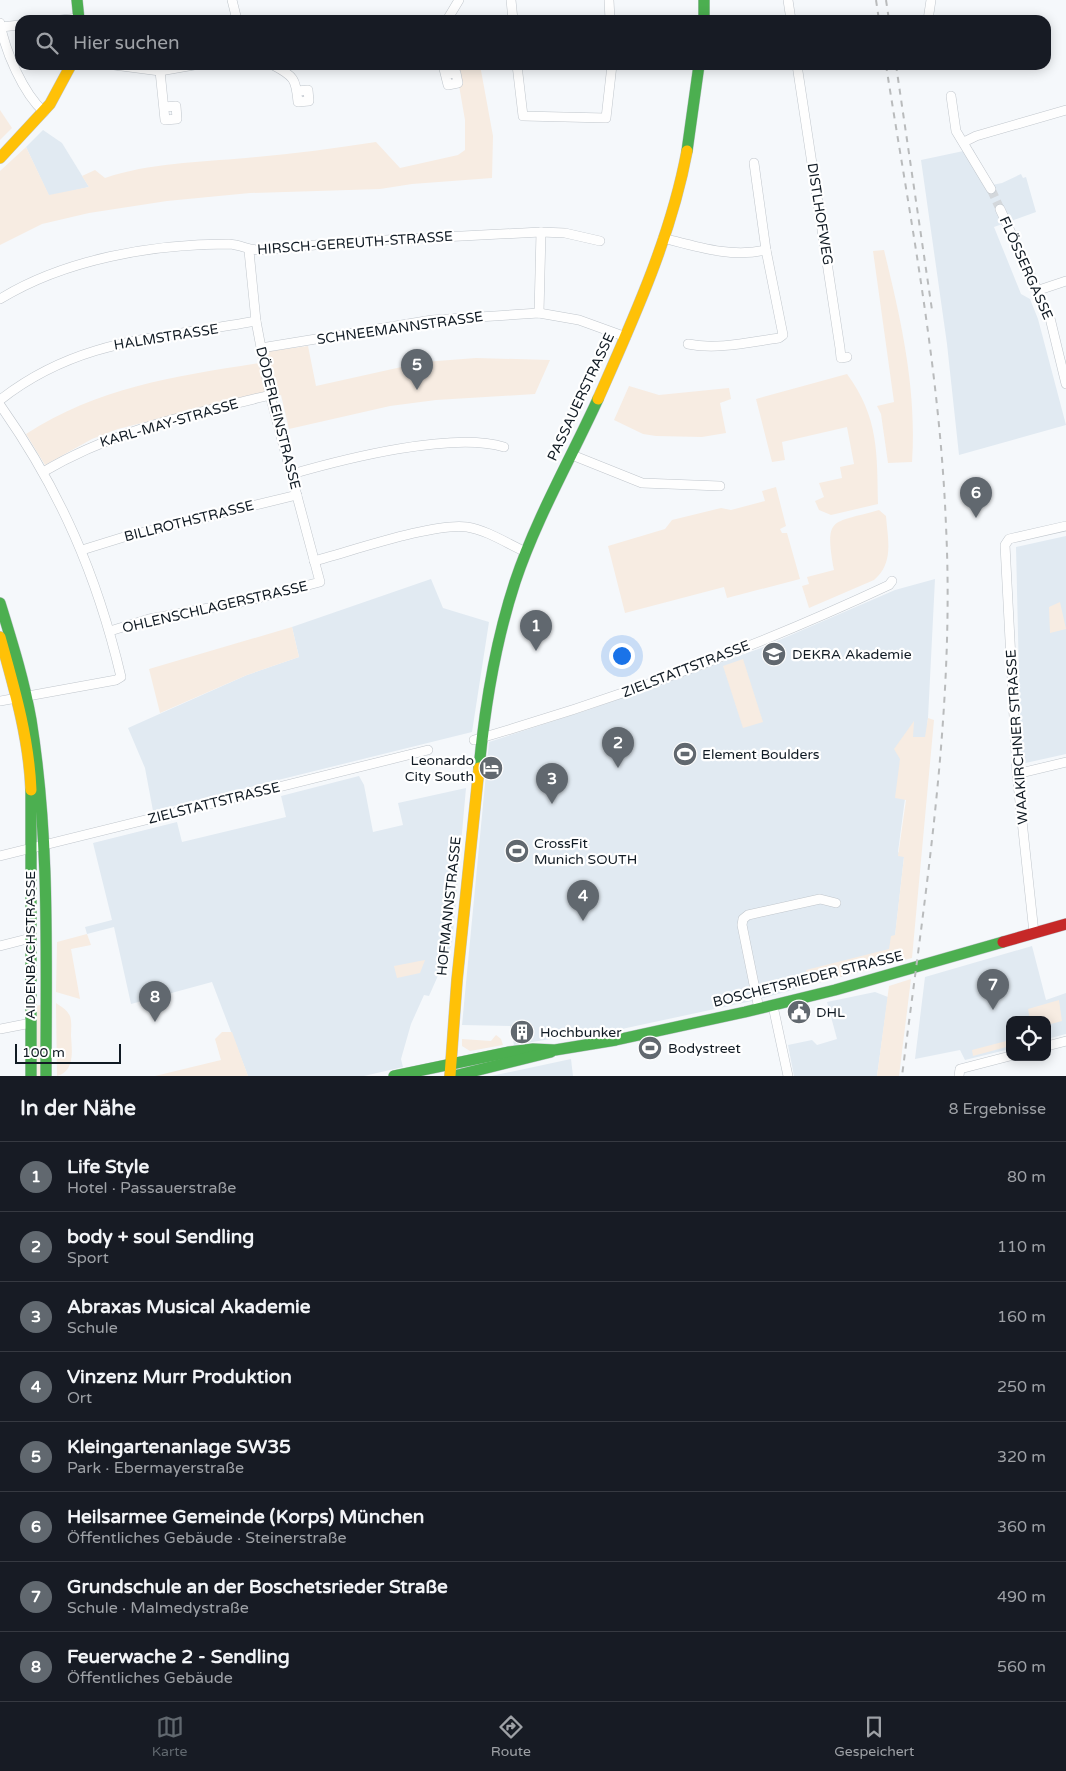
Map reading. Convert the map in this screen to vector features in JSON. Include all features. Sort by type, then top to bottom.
[{"type":"main road","points":[[77,0],[79,15]]},
{"type":"main road","points":[[704,0],[704,15]]},
{"type":"main road","points":[[0,158],[44,112],[59,91],[69,70]]},
{"type":"main road","name":"PASSAUERSTRASSE","points":[[477,739],[499,633],[514,581],[626,337],[664,238],[683,168],[698,70]]},
{"type":"main road","points":[[0,603],[16,647],[23,697]]},
{"type":"main road","points":[[0,637],[23,697]]},
{"type":"main road","name":"AIDENBACHSTRASSE","points":[[23,697],[39,771],[44,845],[46,1076]]},
{"type":"main road","name":"AIDENBACHSTRASSE","points":[[23,697],[30,773],[28,849],[31,938],[31,1076]]},
{"type":"main road","name":"HOFMANNSTRASSE","points":[[450,1070],[477,739]]},
{"type":"main road","name":"BOSCHETSRIEDER STRASSE","points":[[394,1076],[450,1070],[533,1049],[555,1050],[616,1040],[773,1006],[1066,924]]},
{"type":"main road","points":[[31,996],[45,996]]},
{"type":"main road","name":"BOSCHETSRIEDER STRASSE","points":[[454,1076],[543,1055],[555,1050]]},
{"type":"street","points":[[232,0],[236,15]]},
{"type":"street","points":[[450,15],[459,0]]},
{"type":"street","points":[[511,0],[512,15]]},
{"type":"street","points":[[608,0],[610,15]]},
{"type":"street","points":[[788,0],[790,15]]},
{"type":"street","points":[[929,15],[931,0]]},
{"type":"street","points":[[15,25],[0,25],[15,68]]},
{"type":"street","points":[[16,70],[24,86],[44,112]]},
{"type":"street","points":[[152,70],[166,70]]},
{"type":"street","points":[[282,70],[292,76],[297,91]]},
{"type":"street","points":[[518,70],[523,116],[590,119],[606,118],[611,70]]},
{"type":"street","name":"DISTLHOFWEG","points":[[798,70],[841,358],[847,357]]},
{"type":"street","points":[[160,71],[164,107]]},
{"type":"street","points":[[950,96],[955,128],[991,189]]},
{"type":"street","points":[[964,142],[976,136],[1066,110]]},
{"type":"street","points":[[688,344],[698,346],[737,344],[780,338],[784,335],[766,250],[754,163]]},
{"type":"street","name":"FLÖSSERGASSE","points":[[1000,210],[1039,290],[1050,318],[1066,384]]},
{"type":"street","points":[[540,313],[541,232]]},
{"type":"street","name":"HIRSCH-GEREUTH-STRASSE","points":[[0,299],[46,275],[93,260],[161,250],[238,245],[249,250],[347,242],[541,232],[565,233],[600,241]]},
{"type":"street","points":[[664,238],[731,253],[748,254],[766,250]]},
{"type":"street","name":"DÖDERLEINSTRASSE","points":[[249,250],[256,321],[270,395],[320,582]]},
{"type":"street","points":[[1039,290],[1066,281]]},
{"type":"street","name":"SCHNEEMANNSTRASSE","points":[[261,348],[432,320],[540,313],[579,320],[626,337]]},
{"type":"street","name":"HALMSTRASSE","points":[[0,400],[46,371],[116,344],[256,321]]},
{"type":"street","name":"KARL-MAY-STRASSE","points":[[43,472],[90,446],[117,435],[270,395]]},
{"type":"street","points":[[0,404],[43,472],[82,550],[110,631],[121,677],[116,680],[0,701]]},
{"type":"street","points":[[292,474],[354,457],[407,448],[460,443],[480,443],[504,447]]},
{"type":"street","points":[[572,454],[642,483],[720,486]]},
{"type":"street","name":"BILLROTHSTRASSE","points":[[82,550],[124,537],[297,495]]},
{"type":"street","points":[[314,561],[406,536],[456,526],[475,529],[526,552]]},
{"type":"street","name":"WAAKIRCHNER STRASSE","points":[[1034,933],[1017,774],[1006,541],[1066,526]]},
{"type":"street","name":"ZIELSTATTSTRASSE","points":[[477,739],[585,707],[770,638],[889,585],[892,581]]},
{"type":"street","name":"OHLENSCHLAGERSTRASSE","points":[[110,631],[149,619],[247,601],[320,582]]},
{"type":"street","name":"ZIELSTATTSTRASSE","points":[[0,856],[428,750]]},
{"type":"street","points":[[1017,774],[1066,762]]},
{"type":"street","points":[[759,1009],[742,926],[743,920],[748,915],[820,899],[836,903]]},
{"type":"street","points":[[0,946],[31,938]]},
{"type":"street","points":[[773,1006],[788,1076]]},
{"type":"street","points":[[0,1030],[31,1023]]},
{"type":"street","points":[[1051,1045],[1066,1041]]},
{"type":"street","points":[[960,1073],[1006,1057]]},
{"type":"shaded area","points":[[449,70],[481,70],[493,136],[492,178],[412,184],[380,189],[250,193],[167,201],[89,213],[42,224],[0,245],[0,171],[26,147],[49,195],[89,187],[82,176],[95,170],[105,178],[157,166],[294,153],[376,142],[400,168],[458,155],[465,150],[465,120],[457,74]]},
{"type":"shaded area","points":[[0,110],[12,128],[0,140]]},
{"type":"shaded area","points":[[43,130],[62,143],[89,187],[49,196],[26,147]]},
{"type":"shaded area","points":[[973,149],[992,185],[1002,183],[1021,174],[1023,178],[1026,177],[1036,212],[994,227],[1021,294],[1030,299],[1038,319],[1066,425],[959,455],[947,344],[921,160]]},
{"type":"shaded area","points":[[884,250],[902,329],[910,381],[913,435],[912,462],[888,463],[881,414],[877,406],[894,402],[873,251]]},
{"type":"shaded area","points":[[308,346],[316,386],[424,362],[476,358],[550,360],[535,394],[436,400],[390,406],[289,429],[281,395],[274,396],[266,356],[269,351]]},
{"type":"shaded area","points":[[259,363],[263,364],[267,388],[265,392],[118,429],[92,439],[45,465],[26,434],[53,418],[109,394],[168,379]]},
{"type":"shaded area","points":[[847,374],[865,405],[871,421],[876,452],[878,504],[831,515],[819,510],[815,501],[824,497],[819,483],[842,478],[840,467],[854,464],[847,427],[782,442],[785,460],[772,462],[756,399]]},
{"type":"shaded area","points":[[629,386],[659,395],[729,388],[731,399],[720,403],[726,433],[702,437],[656,436],[643,434],[614,420]]},
{"type":"shaded area","points":[[776,487],[786,526],[780,529],[782,533],[787,533],[800,579],[727,598],[724,587],[625,613],[608,546],[665,529],[672,520],[721,508],[731,510],[765,501],[762,491]]},
{"type":"shaded area","points":[[879,510],[886,516],[888,543],[887,559],[880,573],[874,580],[809,608],[802,586],[809,584],[807,577],[834,570],[830,540],[831,531],[835,525],[841,521]]},
{"type":"shaded area","points":[[1066,536],[1066,754],[1021,764],[1016,547]]},
{"type":"shaded area","points":[[431,579],[443,608],[489,622],[472,732],[153,811],[145,768],[128,728],[247,675],[299,657],[292,627]]},
{"type":"shaded area","points":[[935,579],[926,738],[913,737],[898,852],[904,857],[892,963],[752,1001],[594,1035],[575,1035],[514,1045],[510,1026],[462,1025],[489,742],[588,710],[761,648],[895,590]]},
{"type":"shaded area","points":[[1060,602],[1066,629],[1050,633],[1049,607]]},
{"type":"shaded area","points":[[292,627],[299,657],[247,675],[160,713],[149,669]]},
{"type":"shaded area","points":[[743,659],[763,722],[743,728],[723,666]]},
{"type":"shaded area","points":[[928,718],[934,720],[912,958],[809,985],[806,970],[889,949],[891,936],[895,935],[904,857],[898,856],[906,800],[895,798],[900,759],[894,749],[914,721],[913,737],[925,737]]},
{"type":"shaded area","points":[[359,776],[364,785],[373,832],[403,825],[398,803],[466,788],[452,944],[429,996],[424,995],[411,1024],[401,1059],[403,1067],[364,1076],[248,1076],[212,982],[131,1004],[114,927],[87,934],[85,927],[112,920],[93,843],[177,822],[182,842],[286,817],[281,796]]},
{"type":"shaded area","points":[[87,934],[91,945],[71,949],[80,999],[56,992],[57,942]]},
{"type":"shaded area","points":[[1032,946],[1046,1000],[1066,993],[1066,1034],[1051,1038],[1051,1016],[1006,1016],[1006,1050],[965,1060],[960,1050],[915,1059],[925,977]]},
{"type":"shaded area","points":[[425,960],[420,973],[397,978],[394,966]]},
{"type":"shaded area","points":[[911,979],[899,1076],[877,1076],[889,986]]},
{"type":"shaded area","points":[[875,992],[888,997],[877,1076],[794,1076],[788,1045],[812,1040],[817,1045],[837,1039],[827,1002]]},
{"type":"shaded area","points":[[1059,1000],[1062,1021],[1051,1024],[1051,1016],[1029,1016],[1028,1009]]},
{"type":"shaded area","points":[[56,1003],[66,1010],[70,1016],[72,1048],[70,1065],[67,1070],[57,1076]]},
{"type":"shaded area","points":[[40,1005],[42,1007],[41,1076],[37,1076],[36,1006]]},
{"type":"shaded area","points":[[222,1032],[232,1032],[248,1076],[155,1076],[221,1060],[215,1039]]},
{"type":"shaded area","points":[[496,1035],[501,1039],[503,1045],[470,1051],[462,1046],[462,1039],[491,1041]]},
{"type":"shaded area","points":[[1006,1041],[1006,1047],[973,1056],[972,1050]]},
{"type":"shaded area","points":[[571,1059],[573,1076],[491,1076]]},
{"type":"tunnel","points":[[991,189],[1000,209]]},
{"type":"railway","points":[[876,0],[878,15]]},
{"type":"railway","points":[[886,0],[888,15]]},
{"type":"railway","points":[[887,70],[931,352],[943,468],[948,595],[946,664],[936,802],[902,1076]]},
{"type":"railway","points":[[897,70],[932,310]]},
{"type":"traffic: fast","points":[[77,0],[78,15]]},
{"type":"traffic: fast","points":[[704,0],[704,15]]},
{"type":"traffic: fast","points":[[687,151],[698,70]]},
{"type":"traffic: fast","points":[[479,768],[492,674],[515,582],[543,512],[598,399]]},
{"type":"traffic: fast","points":[[0,603],[25,690],[37,764],[46,898],[46,1076]]},
{"type":"traffic: fast","points":[[31,790],[31,1076]]},
{"type":"traffic: fast","points":[[394,1076],[509,1052],[533,1049],[555,1050],[616,1040],[745,1012],[835,990],[1003,942]]},
{"type":"traffic: fast","points":[[454,1076],[551,1052]]},
{"type":"traffic: slow","points":[[0,158],[50,104],[68,70]]},
{"type":"traffic: slow","points":[[598,399],[650,278],[671,215],[687,151]]},
{"type":"traffic: slow","points":[[0,637],[24,732],[31,790]]},
{"type":"traffic: slow","points":[[450,1076],[457,980],[479,768]]},
{"type":"traffic: jam","points":[[1003,942],[1066,924]]},
{"type":"place","name":"Kleingartenanlage SW35","points":[[417,390]]},
{"type":"place","name":"Heilsarmee Gemeinde (Korps) München","points":[[976,518]]},
{"type":"place","name":"Life Style","points":[[536,651]]},
{"type":"place","name":"DEKRA Akademie","points":[[774,654]]},
{"type":"place","name":"Element Boulders","points":[[685,754]]},
{"type":"place","name":"Leonardo City South","points":[[491,768]]},
{"type":"place","name":"body + soul Sendling","points":[[618,768]]},
{"type":"place","name":"Abraxas Musical Akademie","points":[[552,804]]},
{"type":"place","name":"CrossFit Munich SOUTH","points":[[517,851]]},
{"type":"place","name":"Vinzenz Murr Produktion","points":[[583,921]]},
{"type":"place","name":"Grundschule an der Boschetsrieder Straße","points":[[993,1010]]},
{"type":"place","name":"DHL","points":[[799,1012]]},
{"type":"place","name":"Feuerwache 2 - Sendling","points":[[155,1022]]},
{"type":"place","name":"Hochbunker","points":[[522,1032]]},
{"type":"place","name":"Bodystreet","points":[[650,1048]]}]
